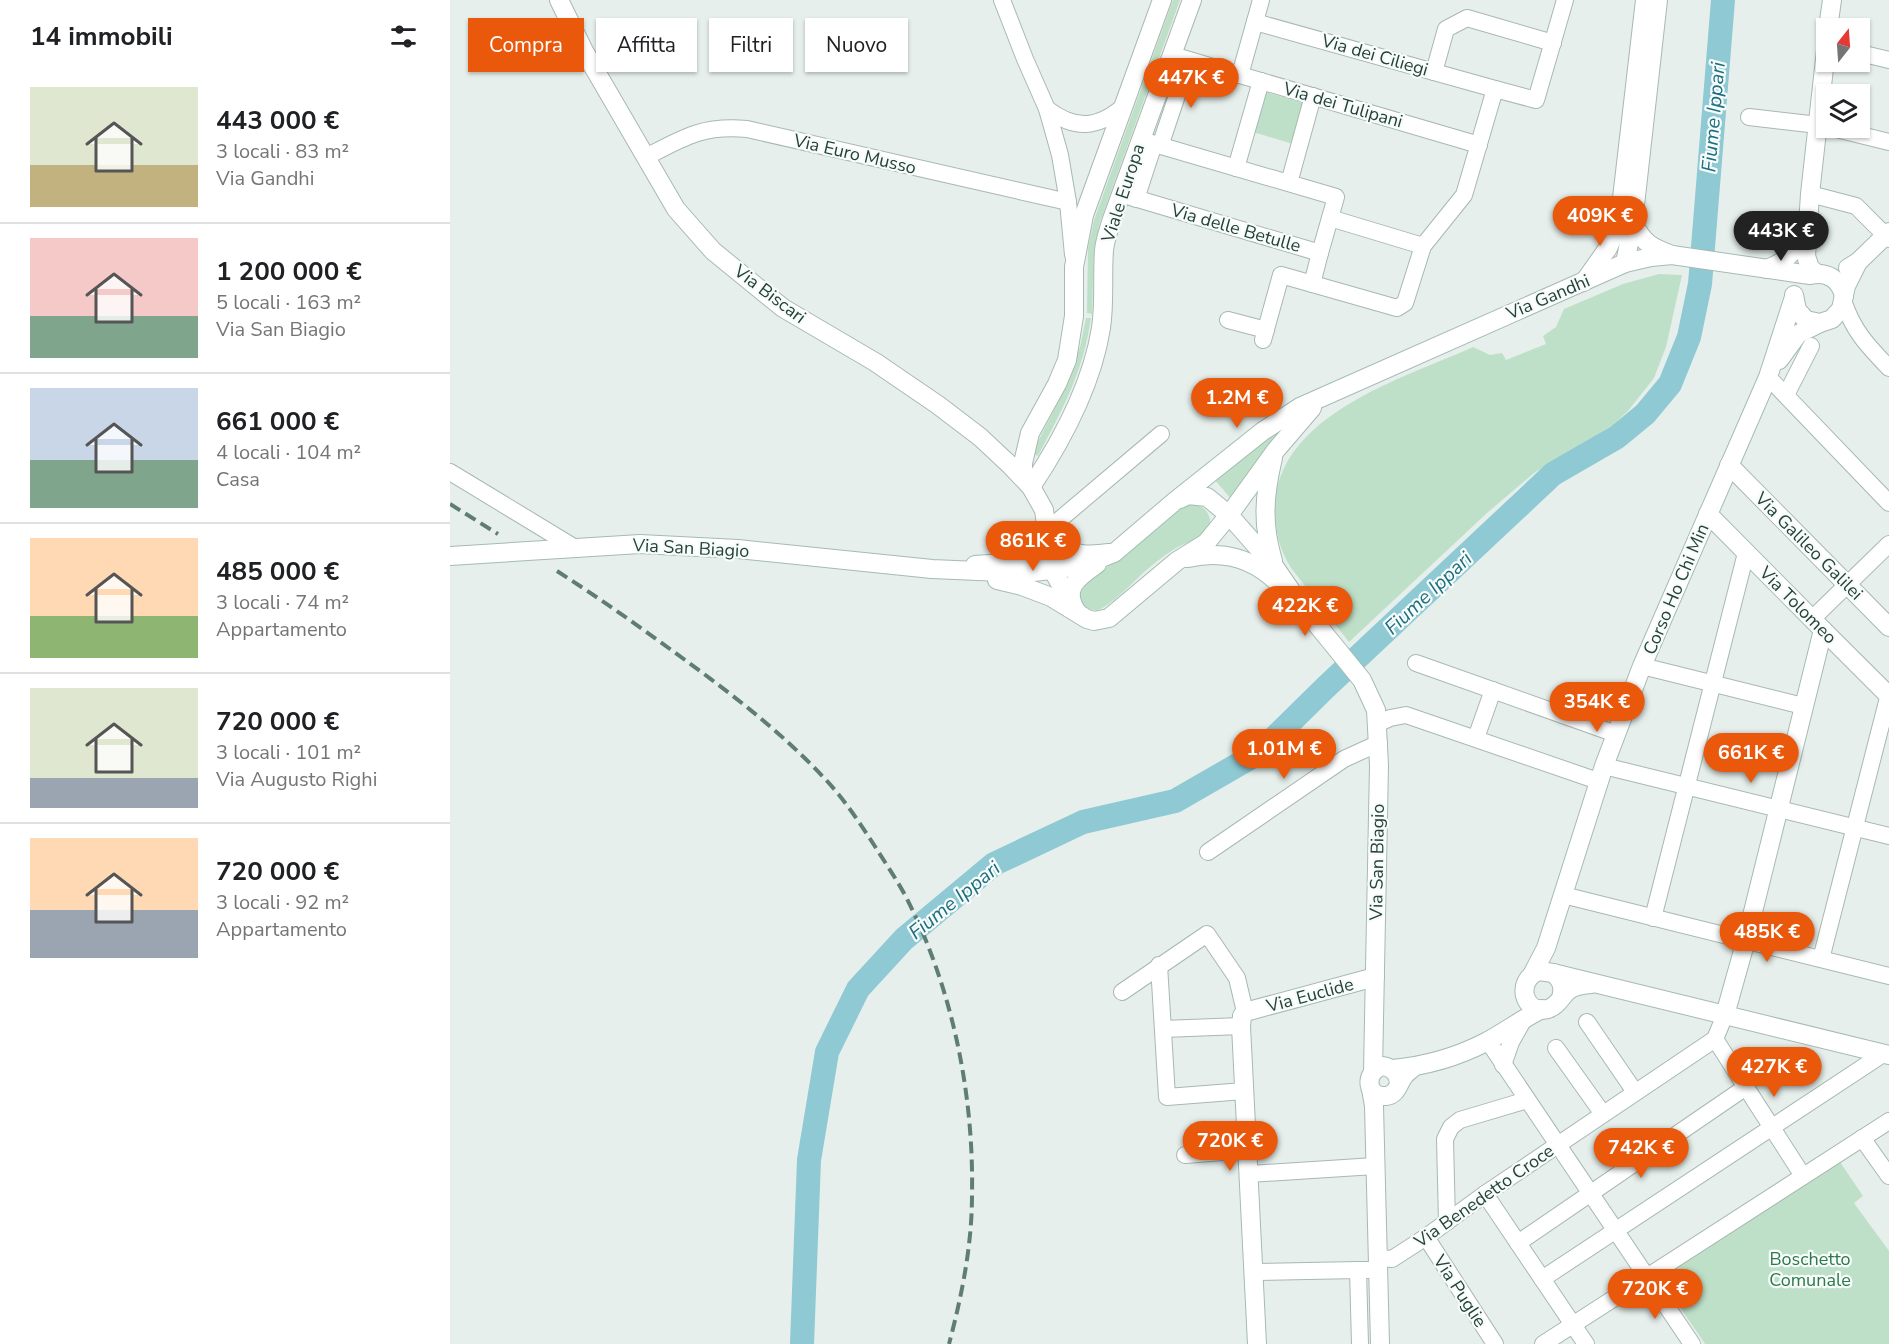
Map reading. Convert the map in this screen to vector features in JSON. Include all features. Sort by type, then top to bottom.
[{"type":"main road","name":"Via Biscari","points":[[559,0],[584,51],[676,209],[713,251],[783,308],[906,382],[994,451],[1027,483],[1044,510],[1045,532]]},
{"type":"main road","name":"Viale Europa","points":[[1030,433],[1058,384],[1066,360],[1074,316],[1074,267],[1084,215],[1162,0]]},
{"type":"main road","name":"Viale Europa","points":[[1027,483],[1046,464],[1086,386],[1093,365],[1103,308],[1104,247],[1129,197],[1151,143],[1180,58],[1192,0]]},
{"type":"main road","points":[[1625,263],[1626,224],[1645,0]]},
{"type":"main road","points":[[1584,282],[1626,224],[1658,0]]},
{"type":"main road","points":[[1829,18],[1832,0]]},
{"type":"main road","points":[[1820,323],[1801,316],[1795,304],[1799,279],[1800,240],[1823,138]]},
{"type":"main road","points":[[1768,376],[1799,279],[1810,268],[1806,256],[1810,194]]},
{"type":"main road","points":[[1626,224],[1651,247],[1679,256]]},
{"type":"main road","points":[[1799,279],[1838,274],[1858,262],[1888,235]]},
{"type":"main road","points":[[1799,279],[1788,258],[1800,240]]},
{"type":"main road","name":"Via Gandhi","points":[[1114,553],[1263,431],[1300,407],[1625,263],[1651,257],[1679,256],[1717,261],[1799,279]]},
{"type":"main road","points":[[1768,376],[1792,341],[1808,328],[1838,315],[1849,278],[1858,262]]},
{"type":"main road","points":[[1799,279],[1839,284],[1844,299]]},
{"type":"main road","name":"Corso Ho Chi Min","points":[[1533,974],[1546,948],[1601,773],[1642,666],[1768,376]]},
{"type":"main road","points":[[932,569],[1022,586],[1052,597],[1087,619],[1094,621],[1108,618],[1177,561],[1206,543],[1294,426],[1323,396]]},
{"type":"main road","points":[[994,451],[1007,449],[1030,433]]},
{"type":"main road","points":[[1027,483],[1023,463],[1030,433]]},
{"type":"main road","points":[[1274,566],[1267,540],[1264,511],[1276,450]]},
{"type":"main road","name":"Via Galileo Galilei","points":[[1729,465],[1889,627]]},
{"type":"main road","points":[[1175,501],[1188,495],[1207,497],[1229,515],[1274,566],[1301,605]]},
{"type":"main road","name":"Via Tolomeo","points":[[1708,514],[1889,695]]},
{"type":"main road","points":[[1045,532],[1078,555],[1114,553]]},
{"type":"main road","points":[[932,569],[1021,561],[1032,555],[1045,532]]},
{"type":"main road","points":[[1045,532],[1048,562],[1075,610]]},
{"type":"main road","name":"Via San Biagio","points":[[450,556],[640,544],[680,545],[932,569]]},
{"type":"main road","points":[[932,569],[1023,573],[1083,565],[1114,553]]},
{"type":"main road","points":[[1075,610],[1071,593],[1074,583],[1114,553]]},
{"type":"main road","points":[[1177,561],[1214,554],[1230,555],[1271,575],[1301,605]]},
{"type":"main road","name":"Via San Biagio","points":[[1301,605],[1362,680],[1376,710],[1379,743],[1375,1047],[1386,1079],[1374,1122],[1375,1166]]},
{"type":"main road","points":[[1725,1015],[1746,940],[1803,706],[1818,624]]},
{"type":"main road","points":[[1520,1021],[1527,979],[1533,974],[1546,970],[1593,984],[1886,1054]]},
{"type":"main road","points":[[1553,973],[1562,983],[1561,998]]},
{"type":"main road","name":"Via Euclide","points":[[1243,1019],[1375,977]]},
{"type":"main road","points":[[1386,1079],[1414,1067],[1466,1052],[1520,1021],[1542,1010],[1550,1009],[1568,991],[1577,986],[1593,984]]},
{"type":"main road","points":[[1524,995],[1534,1007],[1542,1010]]},
{"type":"main road","points":[[1243,1019],[1244,1091],[1257,1344]]},
{"type":"main road","points":[[1375,1166],[1380,1344]]},
{"type":"street","points":[[1002,0],[1047,109],[1060,155],[1068,202],[1074,267]]},
{"type":"street","points":[[1240,75],[1262,0]]},
{"type":"street","points":[[1495,89],[1536,100],[1565,0]]},
{"type":"street","points":[[1434,72],[1446,28],[1467,18],[1553,43]]},
{"type":"street","name":"Via dei Ciliegi","points":[[1255,22],[1495,89]]},
{"type":"street","points":[[1870,55],[1889,60]]},
{"type":"street","name":"Via dei Tulipani","points":[[1180,58],[1479,146]]},
{"type":"street","points":[[1236,168],[1261,81]]},
{"type":"street","name":"Via delle Betulle","points":[[1228,320],[1264,335],[1281,275],[1397,308],[1405,303],[1423,246],[1464,195],[1495,89]]},
{"type":"street","points":[[1289,183],[1313,96]]},
{"type":"street","points":[[1047,109],[1061,120],[1078,124],[1095,124],[1111,117],[1124,106]]},
{"type":"street","points":[[1749,117],[1816,125]]},
{"type":"street","name":"Via Euro Musso","points":[[646,157],[697,132],[730,128],[747,129],[1068,202]]},
{"type":"street","points":[[1870,137],[1889,142]]},
{"type":"street","points":[[1151,143],[1336,197],[1320,253]]},
{"type":"street","points":[[1810,194],[1856,206],[1888,235]]},
{"type":"street","name":"Via delle Betulle","points":[[1129,197],[1320,253],[1312,284]]},
{"type":"street","points":[[1330,218],[1423,246]]},
{"type":"street","points":[[1844,299],[1849,320],[1860,337],[1889,368]]},
{"type":"street","points":[[1786,395],[1811,346]]},
{"type":"street","points":[[1768,376],[1889,503]]},
{"type":"street","points":[[1045,532],[1161,434]]},
{"type":"street","points":[[450,472],[577,549]]},
{"type":"street","points":[[1818,624],[1847,585],[1889,544]]},
{"type":"street","points":[[1653,918],[1746,553]]},
{"type":"street","points":[[1416,663],[1616,734]]},
{"type":"street","points":[[1642,666],[1803,706]]},
{"type":"street","points":[[1476,738],[1493,690]]},
{"type":"street","points":[[1821,959],[1889,695]]},
{"type":"street","points":[[1377,724],[1390,718],[1406,715],[1476,738],[1601,773],[1687,786],[1889,836]]},
{"type":"street","points":[[1208,852],[1344,759],[1379,743]]},
{"type":"street","points":[[1563,895],[1889,976]]},
{"type":"street","points":[[1122,992],[1207,933],[1237,978],[1243,1019]]},
{"type":"street","points":[[1159,965],[1167,1096],[1244,1091]]},
{"type":"street","points":[[1725,1015],[1715,1039],[1803,1176]]},
{"type":"street","name":"Via Euclide","points":[[1163,1029],[1243,1019]]},
{"type":"street","points":[[1503,1065],[1520,1021]]},
{"type":"street","points":[[1587,1022],[1635,1092]]},
{"type":"street","name":"Via Benedetto Croce","points":[[1253,1272],[1358,1270],[1392,1259],[1715,1039]]},
{"type":"street","points":[[1488,1041],[1692,1344]]},
{"type":"street","points":[[1556,1048],[1603,1114]]},
{"type":"street","points":[[1542,1279],[1886,1054]]},
{"type":"street","points":[[1518,1243],[1746,1087]]},
{"type":"street","points":[[1447,1222],[1445,1139],[1451,1126],[1460,1120],[1527,1100]]},
{"type":"street","points":[[1543,1344],[1889,1121]]},
{"type":"street","points":[[1862,1138],[1889,1176]]},
{"type":"street","points":[[1185,1155],[1247,1150]]},
{"type":"street","points":[[1248,1174],[1375,1166]]},
{"type":"street","points":[[1485,1194],[1586,1344]]},
{"type":"street","name":"Via Puglie","points":[[1425,1237],[1495,1344]]},
{"type":"street","points":[[1358,1270],[1360,1344]]},
{"type":"green space","points":[[1173,0],[1180,0],[1100,222],[1094,249],[1092,314],[1087,313],[1088,248],[1094,220]]},
{"type":"green space","points":[[1265,92],[1305,103],[1293,144],[1253,132]]},
{"type":"green space","points":[[1659,274],[1682,275],[1666,347],[1654,378],[1628,411],[1613,425],[1534,473],[1487,513],[1349,642],[1291,568],[1278,539],[1275,508],[1281,476],[1297,448],[1320,424],[1348,404],[1380,387],[1473,347],[1490,355],[1502,353],[1506,360],[1546,344],[1543,336],[1556,327],[1564,309],[1623,284]]},
{"type":"green space","points":[[1086,318],[1091,318],[1083,356],[1064,406],[1038,456],[1032,453],[1066,387],[1080,347]]},
{"type":"green space","points":[[1272,433],[1277,433],[1232,500],[1214,479]]},
{"type":"green space","points":[[1190,504],[1203,508],[1208,514],[1210,528],[1206,532],[1162,557],[1102,608],[1093,610],[1084,605],[1080,593],[1088,581],[1135,547],[1180,508]]},
{"type":"green space","name":"Boschetto Comunale","points":[[1840,1162],[1863,1196],[1854,1203],[1889,1251],[1889,1344],[1705,1344],[1667,1288],[1672,1268]]},
{"type":"waterway","name":"Fiume Ippari","points":[[802,1344],[809,1160],[827,1052],[858,989],[904,939],[994,864],[1083,822],[1175,801],[1260,752],[1553,474],[1617,437],[1645,414],[1670,384],[1689,337],[1700,284],[1723,0]]},
{"type":"railway","points":[[450,504],[498,534]]},
{"type":"railway","points":[[557,571],[691,664],[790,744],[846,804],[906,897],[922,931],[948,1004],[957,1042],[969,1118],[972,1157],[970,1232],[962,1289],[949,1344]]}]
